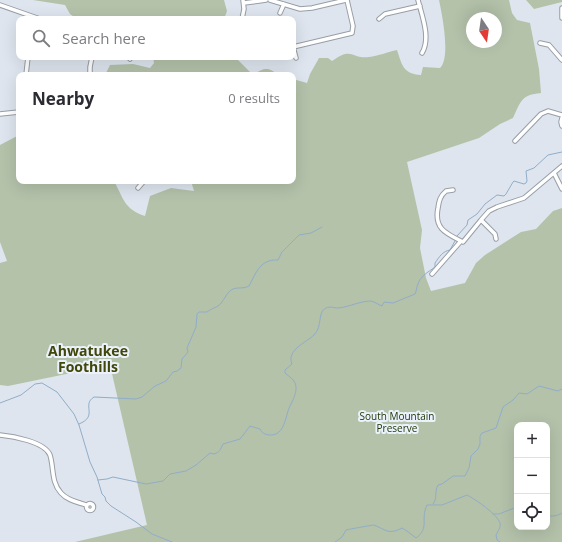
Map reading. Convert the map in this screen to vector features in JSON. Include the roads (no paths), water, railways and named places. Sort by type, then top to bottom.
[{"type":"street","points":[[242,16],[243,1],[266,0]]},
{"type":"street","points":[[270,0],[295,8],[306,9],[346,0],[353,26],[352,34],[296,46]]},
{"type":"street","points":[[418,0],[425,31],[425,46],[422,53]]},
{"type":"street","points":[[280,13],[284,4]]},
{"type":"street","points":[[0,5],[31,16]]},
{"type":"street","points":[[379,18],[385,14],[420,6]]},
{"type":"street","points":[[562,8],[562,18]]},
{"type":"street","points":[[540,43],[549,45],[562,60]]},
{"type":"street","points":[[26,72],[28,60]]},
{"type":"street","points":[[90,72],[91,60]]},
{"type":"street","points":[[515,141],[541,114],[548,111],[562,117],[562,126]]},
{"type":"street","points":[[0,114],[16,112]]},
{"type":"street","points":[[432,274],[461,241],[463,242],[489,211],[529,195],[562,166]]},
{"type":"street","points":[[554,173],[562,189]]},
{"type":"street","points":[[138,188],[141,184]]},
{"type":"street","points":[[453,190],[446,192],[440,198],[437,215],[438,222],[446,234],[461,241]]},
{"type":"street","points":[[481,220],[495,234],[496,239]]},
{"type":"street","points":[[0,435],[11,436],[43,447],[49,455],[55,483],[61,493],[71,500],[86,505]]},
{"type":"waterway","points":[[457,236],[467,225],[468,220],[477,214],[485,204],[497,195],[504,196],[514,181],[524,184],[526,183],[526,171],[534,168],[548,155],[562,152]]},
{"type":"waterway","points":[[79,424],[88,418],[89,403],[94,397],[136,399],[142,397],[155,386],[166,381],[173,372],[181,368],[182,359],[188,352],[187,348],[196,327],[197,314],[199,312],[207,312],[218,306],[231,290],[249,286],[259,268],[263,264],[272,260],[278,260],[282,252],[299,235],[311,233],[322,227]]},
{"type":"waterway","points":[[98,480],[113,477],[146,484],[163,481],[170,474],[186,471],[210,453],[214,454],[218,452],[223,444],[240,439],[250,426],[260,429],[267,435],[274,435],[277,433],[283,427],[296,393],[296,385],[294,381],[285,373],[285,370],[292,364],[291,359],[294,351],[317,331],[323,310],[328,307],[338,308],[367,301],[372,301],[382,306],[384,302],[393,303],[415,294],[419,281],[425,274],[435,267],[435,263],[443,253],[450,250],[456,239]]},
{"type":"waterway","points":[[0,403],[21,395],[35,384],[42,383],[57,392],[74,414],[79,425],[90,462],[106,501],[152,534],[172,542]]},
{"type":"waterway","points":[[433,504],[438,485],[442,484],[453,476],[465,476],[469,468],[471,456],[478,449],[480,444],[480,436],[482,433],[496,428],[503,407],[513,400],[519,393],[527,394],[539,386],[558,391],[562,389]]},
{"type":"waterway","points":[[335,542],[342,537],[346,530],[374,525],[391,531],[402,528],[416,538],[423,531],[424,515],[427,505],[442,505],[467,495],[485,507],[498,519],[500,526],[496,535],[497,540],[500,542]]},
{"type":"waterway","points":[[493,514],[499,514],[514,508]]},
{"type":"waterway","points":[[550,516],[562,513]]},
{"type":"district","name":"Ahwatukee Foothills","points":[[88,360]]},
{"type":"park label","name":"South Mountain Preserve","points":[[397,422]]}]
